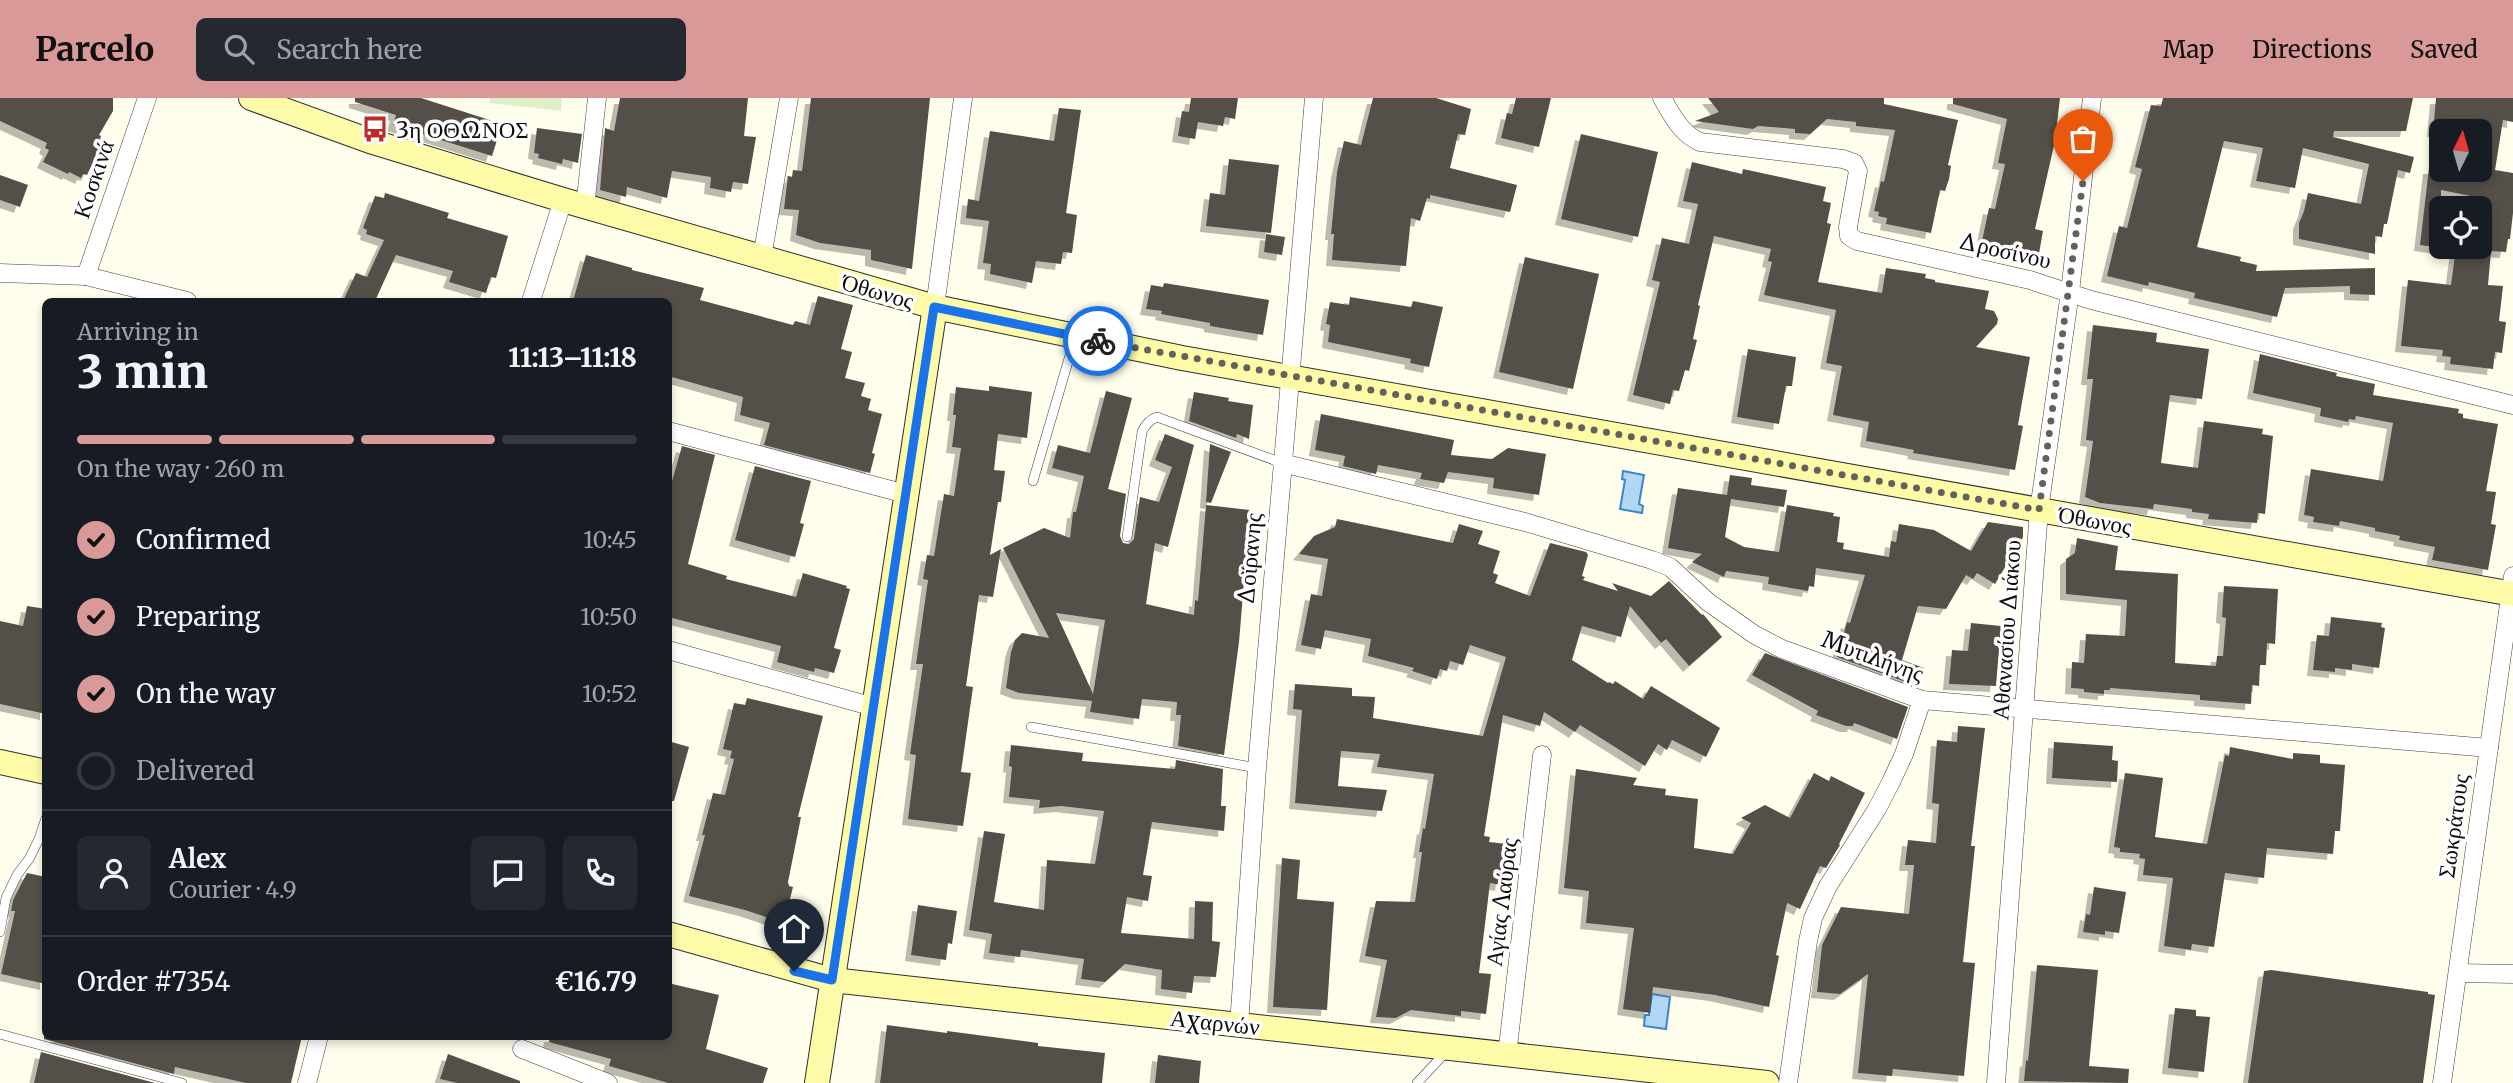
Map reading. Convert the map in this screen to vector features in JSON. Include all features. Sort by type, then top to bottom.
[{"type":"street","name":"Κοσκινά","points":[[86,276],[147,98]]},
{"type":"street","name":"Όθωνος","points":[[251,98],[370,141],[934,307],[1075,337],[1289,377],[2039,510],[2512,588]]},
{"type":"street","points":[[532,298],[574,203],[597,98]]},
{"type":"street","points":[[762,258],[789,98]]},
{"type":"street","points":[[817,1083],[963,98]]},
{"type":"street","name":"Δοϊρανης","points":[[1240,1025],[1257,768],[1314,98]]},
{"type":"street","name":"Δροσίνου","points":[[1662,98],[1680,129],[1700,142],[1843,159],[1854,163],[1858,171],[1848,227],[1849,236],[1857,241],[2030,280],[2091,300],[2513,405]]},
{"type":"street","name":"Αθανασίου Διάκου","points":[[1996,1083],[2039,510],[2070,292],[2092,98]]},
{"type":"street","points":[[0,273],[86,276],[176,298]]},
{"type":"street","points":[[115,298],[118,282]]},
{"type":"street","points":[[672,432],[906,494]]},
{"type":"street","name":"Μυτιλήνης","points":[[1282,463],[1525,522],[1652,560],[1670,567],[1708,602],[1755,635],[1783,649],[1922,700],[2489,748]]},
{"type":"street","name":"Σωκράτους","points":[[2442,1083],[2512,588]]},
{"type":"street","points":[[672,651],[874,707]]},
{"type":"street","points":[[1788,1083],[1808,941],[1814,918],[1828,886],[1891,782],[1904,754],[1922,700]]},
{"type":"street","name":"Αγίας Λαύρας","points":[[1507,1055],[1542,755]]},
{"type":"street","points":[[0,762],[42,771]]},
{"type":"street","name":"Αχαρνών","points":[[672,935],[832,980],[1767,1083]]},
{"type":"street","points":[[2458,974],[2513,974]]},
{"type":"street","points":[[307,1083],[318,1040]]},
{"type":"street","points":[[522,1049],[608,1083]]},
{"type":"lane","points":[[1033,481],[1075,337]]},
{"type":"lane","points":[[1127,537],[1142,432],[1152,419],[1157,417],[1282,463]]},
{"type":"lane","points":[[1031,727],[1257,768]]},
{"type":"lane","points":[[0,932],[6,898],[42,830]]},
{"type":"lane","points":[[0,1034],[182,1083]]},
{"type":"lane","points":[[1417,1083],[1450,1048]]},
{"type":"green space","points":[[490,98],[562,98],[561,111],[489,103]]},
{"type":"water","points":[[1623,471],[1644,475],[1639,504],[1643,506],[1642,513],[1620,509],[1625,480],[1622,479]]},
{"type":"water","points":[[1652,994],[1670,997],[1666,1029],[1644,1026],[1645,1015],[1649,1015]]},
{"type":"building","points":[[0,98],[113,98],[113,111],[99,135],[103,141],[87,175],[83,174],[81,178],[43,162],[49,150],[45,148],[47,143],[0,121]]},
{"type":"building","points":[[355,98],[421,98],[502,124],[492,156],[393,125],[396,115],[355,102]]},
{"type":"building","points":[[620,98],[748,98],[744,136],[756,137],[748,184],[733,182],[731,192],[710,188],[711,177],[672,171],[667,198],[627,187],[626,197],[600,190],[605,128],[614,131]]},
{"type":"building","points":[[811,98],[930,98],[912,269],[871,260],[871,250],[820,243],[796,235],[799,210],[784,209],[788,176],[792,177],[793,170],[802,171]]},
{"type":"building","points":[[1191,98],[1238,98],[1235,119],[1225,117],[1223,126],[1198,122],[1195,139],[1178,136],[1182,111],[1189,112]]},
{"type":"building","points":[[1373,98],[1436,98],[1471,109],[1465,135],[1458,134],[1450,168],[1517,185],[1510,212],[1430,195],[1420,221],[1411,218],[1406,266],[1332,260],[1334,234],[1331,234],[1337,172],[1344,141],[1361,145]]},
{"type":"building","points":[[1516,98],[1551,98],[1539,147],[1501,138],[1507,113],[1512,114]]},
{"type":"building","points":[[1708,98],[1884,98],[1884,104],[1958,120],[1948,165],[1951,166],[1949,179],[1945,191],[1940,190],[1931,233],[1886,224],[1887,218],[1878,216],[1879,212],[1874,211],[1881,181],[1884,182],[1895,130],[1856,126],[1856,122],[1827,119],[1810,134],[1795,133],[1795,129],[1758,126],[1753,129],[1695,121],[1719,112]]},
{"type":"building","points":[[1953,98],[2060,98],[2055,141],[2035,229],[2043,231],[2038,259],[1999,251],[2000,249],[1988,246],[1989,243],[1982,241],[1989,208],[1995,209],[2005,164],[1998,163],[2007,119],[1953,104]]},
{"type":"building","points":[[2163,98],[2413,98],[2406,131],[2334,131],[2333,137],[2414,157],[2410,173],[2398,170],[2387,224],[2384,224],[2382,237],[2375,236],[2375,254],[2299,239],[2299,223],[2308,193],[2361,204],[2369,164],[2303,148],[2295,188],[2256,181],[2263,148],[2224,141],[2197,247],[2241,257],[2240,261],[2257,265],[2256,271],[2375,268],[2375,295],[2350,294],[2350,286],[2285,288],[2277,317],[2194,298],[2195,293],[2107,276],[2119,226],[2127,228],[2142,169],[2135,167],[2151,105],[2161,106]]},
{"type":"building","points":[[2436,98],[2513,98],[2513,122],[2503,120],[2495,170],[2513,173],[2513,213],[2506,252],[2492,251],[2492,196],[2470,196],[2441,190],[2441,196],[2429,196],[2429,246],[2420,245],[2429,168],[2429,182],[2492,182],[2492,119],[2434,119]]},
{"type":"building","points":[[1059,108],[1081,110],[1066,213],[1077,215],[1072,253],[1063,252],[1061,264],[1036,261],[1032,283],[990,274],[991,264],[983,263],[989,221],[966,218],[968,199],[979,201],[990,131],[1054,141]]},
{"type":"building","points":[[537,128],[582,134],[578,163],[563,159],[562,164],[538,158],[539,154],[534,153]]},
{"type":"building","points":[[1581,134],[1658,152],[1638,237],[1561,219]]},
{"type":"building","points":[[1229,159],[1279,165],[1271,233],[1206,226],[1210,193],[1225,195]]},
{"type":"building","points":[[1692,162],[1742,174],[1743,169],[1826,187],[1823,201],[1831,203],[1827,223],[1831,224],[1818,282],[1882,293],[1886,268],[1926,274],[1925,278],[1935,282],[1989,291],[1985,309],[1994,311],[1997,324],[1976,347],[2030,357],[2018,425],[2023,426],[2015,470],[1913,453],[1914,450],[1866,441],[1869,422],[1833,415],[1842,366],[1826,363],[1836,310],[1764,295],[1772,262],[1768,261],[1771,249],[1714,236],[1698,305],[1700,306],[1693,339],[1697,340],[1689,371],[1685,370],[1679,391],[1673,390],[1670,404],[1633,395],[1660,282],[1652,280],[1662,238],[1689,244],[1698,204],[1683,201]]},
{"type":"building","points":[[0,175],[28,185],[20,207],[0,200]]},
{"type":"building","points":[[385,193],[449,213],[447,218],[508,236],[496,278],[491,277],[486,293],[449,282],[453,271],[396,255],[376,298],[344,298],[356,273],[367,277],[384,240],[366,234],[367,230],[363,228],[375,196],[384,198]]},
{"type":"building","points":[[1266,234],[1285,237],[1282,255],[1264,252]]},
{"type":"building","points":[[586,255],[704,288],[700,300],[793,325],[795,321],[810,325],[818,296],[853,305],[841,349],[852,352],[845,378],[865,383],[861,396],[871,399],[868,410],[882,414],[870,473],[764,445],[770,423],[740,415],[743,397],[672,377],[672,298],[574,298]]},
{"type":"building","points":[[1525,257],[1599,274],[1573,389],[1499,372]]},
{"type":"building","points":[[2454,259],[2490,259],[2488,285],[2503,286],[2499,321],[2506,322],[2502,353],[2495,352],[2493,369],[2450,364],[2451,357],[2442,356],[2443,350],[2401,346],[2408,280],[2451,285]]},
{"type":"building","points":[[1164,283],[1269,300],[1263,335],[1210,326],[1210,323],[1146,309],[1151,285],[1163,287]]},
{"type":"building","points":[[1350,297],[1411,307],[1413,301],[1443,307],[1429,367],[1410,363],[1411,359],[1328,342],[1330,325],[1326,324],[1330,302],[1349,305]]},
{"type":"building","points":[[2093,325],[2157,333],[2156,342],[2209,349],[2202,399],[2170,395],[2161,463],[2198,468],[2204,421],[2263,429],[2262,434],[2273,436],[2265,514],[2258,513],[2257,523],[2208,519],[2209,514],[2192,512],[2192,509],[2154,504],[2153,509],[2100,503],[2085,497],[2093,441],[2086,440],[2093,379],[2087,379]]},
{"type":"building","points":[[1748,349],[1796,357],[1792,386],[1786,386],[1779,424],[1737,417]]},
{"type":"building","points":[[2260,354],[2337,373],[2336,376],[2375,384],[2373,395],[2459,409],[2458,413],[2463,414],[2463,418],[2498,424],[2486,491],[2496,492],[2491,524],[2496,525],[2488,570],[2432,560],[2435,547],[2399,540],[2400,536],[2375,531],[2375,528],[2340,521],[2339,526],[2313,522],[2314,517],[2304,515],[2311,469],[2383,481],[2393,423],[2356,416],[2355,420],[2349,419],[2348,422],[2320,416],[2321,408],[2253,393]]},
{"type":"building","points":[[989,386],[1032,392],[1027,438],[998,434],[994,470],[1005,471],[990,555],[1001,549],[993,597],[979,595],[966,686],[973,687],[961,772],[971,773],[963,826],[908,819],[916,755],[910,754],[923,664],[916,664],[928,580],[923,579],[927,555],[934,556],[944,494],[954,496],[961,448],[952,447],[956,387],[989,391]]},
{"type":"building","points":[[1106,391],[1132,398],[1108,489],[1126,494],[1120,536],[1123,543],[1129,544],[1134,539],[1140,497],[1159,502],[1172,467],[1155,460],[1165,434],[1194,445],[1168,547],[1155,543],[1146,604],[1194,615],[1195,600],[1198,601],[1206,505],[1250,510],[1239,642],[1224,755],[1178,746],[1181,715],[1176,715],[1177,702],[1142,699],[1139,719],[1090,712],[1092,701],[1019,693],[1006,688],[1015,640],[1022,633],[1049,638],[1003,548],[1044,528],[1070,538],[1073,512],[1076,512],[1084,476],[1052,468],[1058,445],[1090,453]],"holes":[[[1056,613],[1105,620],[1093,694]]]},
{"type":"building","points":[[1194,392],[1253,405],[1249,439],[1237,434],[1236,438],[1189,421]]},
{"type":"building","points":[[1321,414],[1454,440],[1451,455],[1492,459],[1508,448],[1546,454],[1539,495],[1493,488],[1494,478],[1448,472],[1444,483],[1420,479],[1422,473],[1378,465],[1376,474],[1343,466],[1345,456],[1315,450]]},
{"type":"building","points":[[1210,444],[1231,452],[1211,503],[1206,502]]},
{"type":"building","points":[[682,446],[715,455],[688,564],[727,576],[726,579],[796,597],[803,573],[850,589],[834,648],[841,650],[834,673],[815,668],[814,672],[777,662],[781,646],[672,618],[672,481]]},
{"type":"building","points":[[755,466],[811,481],[800,523],[804,524],[795,557],[735,540]]},
{"type":"building","points":[[1730,475],[1752,478],[1751,485],[1787,490],[1784,507],[1731,499],[1725,537],[1744,547],[1779,552],[1787,505],[1834,513],[1833,516],[1840,517],[1837,542],[1844,543],[1843,549],[1889,557],[1891,541],[1896,542],[1899,524],[1934,530],[1971,551],[1988,522],[2023,527],[2023,537],[1995,584],[1977,573],[1973,579],[1966,575],[1946,609],[1918,606],[1902,660],[1924,668],[1917,686],[1837,657],[1865,575],[1816,568],[1814,587],[1809,586],[1808,591],[1768,584],[1769,577],[1726,571],[1724,577],[1692,562],[1702,554],[1668,548],[1678,488],[1727,495]]},
{"type":"building","points":[[1337,519],[1453,543],[1459,524],[1483,531],[1478,544],[1500,551],[1493,573],[1498,575],[1495,583],[1530,596],[1550,543],[1586,552],[1588,555],[1583,580],[1618,591],[1612,583],[1651,596],[1669,581],[1722,637],[1689,666],[1666,639],[1661,643],[1630,606],[1621,637],[1582,626],[1572,660],[1608,683],[1613,684],[1615,681],[1643,699],[1651,686],[1720,728],[1706,757],[1672,740],[1667,750],[1658,744],[1645,766],[1580,725],[1575,732],[1544,712],[1540,726],[1503,715],[1484,836],[1490,837],[1489,842],[1507,844],[1501,885],[1490,883],[1479,973],[1491,974],[1486,1014],[1461,1011],[1461,1016],[1411,1010],[1396,1018],[1376,1017],[1387,960],[1365,956],[1376,901],[1415,902],[1422,852],[1419,852],[1434,774],[1377,767],[1380,754],[1341,751],[1338,786],[1387,790],[1382,811],[1295,803],[1302,710],[1293,709],[1295,684],[1352,688],[1352,696],[1375,697],[1373,718],[1483,736],[1506,657],[1470,645],[1463,665],[1450,661],[1447,671],[1440,669],[1437,679],[1412,671],[1414,668],[1368,656],[1371,639],[1325,630],[1321,649],[1301,645],[1311,594],[1322,596],[1328,559],[1299,554],[1314,536],[1335,527]]},
{"type":"building","points":[[2077,538],[2118,546],[2115,570],[2178,574],[2175,663],[2216,666],[2217,656],[2223,656],[2226,618],[2222,617],[2224,586],[2278,589],[2275,644],[2267,643],[2266,665],[2260,665],[2259,686],[2252,685],[2251,704],[2200,700],[2200,695],[2110,688],[2104,690],[2104,694],[2071,688],[2072,662],[2084,663],[2086,634],[2125,636],[2127,600],[2066,594],[2066,559],[2075,553]]},
{"type":"building","points":[[27,606],[42,608],[42,713],[0,704],[0,621],[23,626]]},
{"type":"building","points":[[2331,617],[2382,623],[2381,627],[2385,628],[2379,668],[2352,664],[2352,670],[2313,670],[2317,635],[2329,636]]},
{"type":"building","points":[[1971,623],[2001,626],[1996,686],[1949,684],[1952,650],[1968,651]]},
{"type":"building","points":[[1765,653],[1908,707],[1897,739],[1854,723],[1853,726],[1846,726],[1816,715],[1818,711],[1752,675]]},
{"type":"building","points":[[747,698],[823,716],[798,817],[801,817],[788,882],[789,886],[793,887],[784,923],[689,896],[713,793],[725,795],[734,759],[730,758],[732,751],[723,749],[734,703],[745,705]]},
{"type":"building","points":[[1958,726],[1985,728],[1971,846],[1975,846],[1963,962],[1975,963],[1964,1076],[1893,1069],[1892,1076],[1858,1073],[1868,974],[1840,994],[1817,992],[1822,945],[1841,907],[1909,914],[1914,865],[1905,865],[1908,840],[1936,843],[1939,804],[1932,803],[1937,740],[1957,742]]},
{"type":"building","points":[[672,742],[689,747],[672,801]]},
{"type":"building","points":[[2054,742],[2113,746],[2112,760],[2118,761],[2117,782],[2052,778]]},
{"type":"building","points":[[1011,745],[1083,753],[1082,761],[1175,769],[1176,760],[1223,769],[1221,806],[1226,806],[1224,831],[1152,822],[1143,875],[1152,876],[1148,901],[1127,897],[1121,933],[1194,939],[1195,901],[1213,902],[1212,941],[1220,942],[1216,977],[1194,976],[1192,993],[1161,989],[1162,970],[1125,964],[1105,982],[1081,979],[1084,959],[1021,950],[1020,957],[989,953],[992,934],[969,930],[984,831],[1005,834],[994,902],[1044,910],[1047,860],[1095,864],[1104,811],[1061,806],[1039,808],[1040,800],[1009,797]]},
{"type":"building","points":[[2230,747],[2293,759],[2293,753],[2320,755],[2320,763],[2345,765],[2340,831],[2335,831],[2333,854],[2267,848],[2264,878],[2225,873],[2214,947],[2192,944],[2191,950],[2164,946],[2173,878],[2143,875],[2145,859],[2139,858],[2140,854],[2120,852],[2120,848],[2114,847],[2125,773],[2163,778],[2155,837],[2207,844],[2225,755],[2229,756]]},
{"type":"building","points":[[1576,769],[1637,778],[1633,785],[1666,789],[1665,795],[1698,799],[1694,848],[1733,854],[1751,823],[1741,818],[1765,805],[1790,818],[1814,773],[1829,781],[1831,776],[1865,793],[1840,845],[1826,868],[1820,866],[1800,909],[1787,903],[1769,1007],[1715,995],[1653,987],[1650,1013],[1623,1009],[1634,928],[1586,923],[1589,891],[1564,888]]},
{"type":"building","points":[[1282,858],[1300,860],[1297,899],[1334,902],[1327,1010],[1273,1007]]},
{"type":"building","points":[[27,873],[42,876],[42,983],[1,974],[15,911],[11,911],[13,900]]},
{"type":"building","points":[[2094,887],[2126,892],[2119,933],[2105,931],[2105,935],[2083,932],[2086,914],[2090,915]]},
{"type":"building","points":[[918,905],[957,911],[952,944],[948,943],[946,960],[911,955]]},
{"type":"building","points":[[2037,965],[2098,970],[2089,1066],[2129,1069],[2128,1083],[2024,1081]]},
{"type":"building","points":[[2264,971],[2435,995],[2423,1083],[2248,1083]]},
{"type":"building","points":[[672,984],[719,995],[706,1049],[768,1068],[763,1083],[668,1083],[609,1066],[611,1059],[549,1042],[672,1040]]},
{"type":"building","points":[[2175,1008],[2196,1010],[2196,1016],[2210,1017],[2204,1072],[2168,1068]]},
{"type":"building","points":[[887,1025],[1105,1053],[1102,1083],[880,1083]]},
{"type":"building","points":[[48,1040],[301,1040],[291,1083],[246,1083],[175,1067],[174,1074]]},
{"type":"building","points":[[41,1052],[155,1083],[34,1083]]},
{"type":"building","points":[[448,1054],[520,1083],[457,1083],[440,1079]]},
{"type":"building","points":[[1158,1055],[1201,1061],[1199,1083],[1155,1083]]},
{"type":"way so far","points":[[1098,341],[2039,510],[2083,181]]},
{"type":"place","name":"3η ΟΘΩΝΟΣ","points":[[375,129]]},
{"type":"route","points":[[794,971],[832,980],[934,307],[1098,341]]}]
